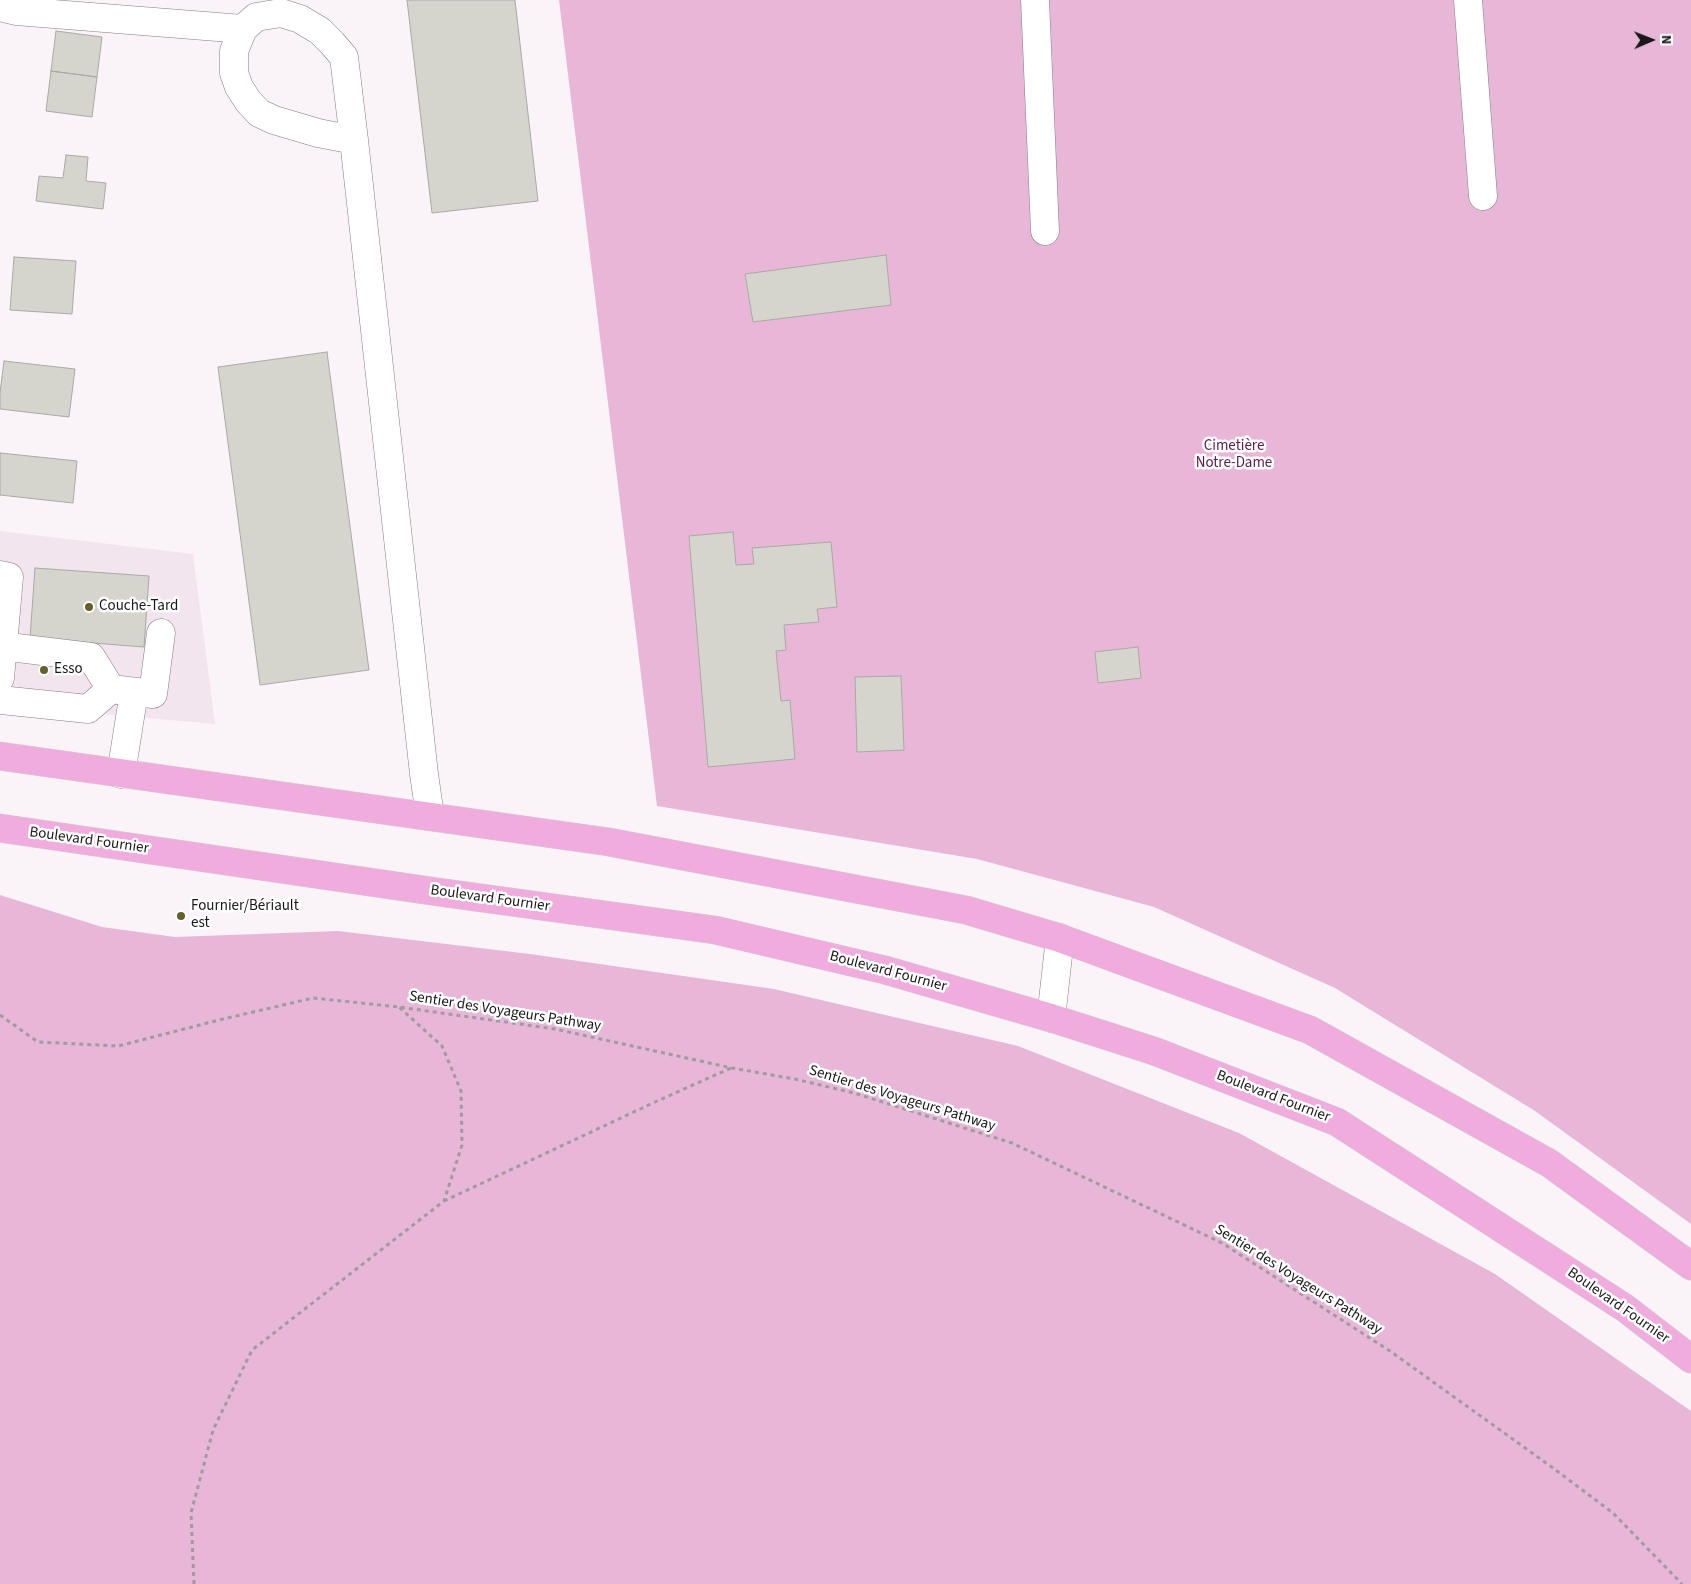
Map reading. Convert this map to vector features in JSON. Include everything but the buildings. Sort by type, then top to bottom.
[{"type":"main road","points":[[0,756],[384,812],[430,816],[609,842],[956,908],[1060,938],[1310,1030],[1549,1163],[1691,1266]]},
{"type":"main road","name":"Boulevard Fournier","points":[[0,828],[438,892],[715,930],[884,970],[1051,1018],[1154,1051],[1337,1122],[1626,1308],[1691,1359]]},
{"type":"lane","points":[[1035,0],[1045,231]]},
{"type":"lane","points":[[1468,0],[1483,196]]},
{"type":"lane","points":[[0,7],[16,10],[243,29]]},
{"type":"lane","points":[[354,140],[318,133],[274,120],[254,107],[239,87],[234,73],[234,51],[243,29],[256,17],[281,13],[300,19],[320,31],[344,57],[354,140],[422,756],[430,816]]},
{"type":"lane","points":[[0,575],[9,576],[1,646],[0,678]]},
{"type":"lane","points":[[0,700],[88,709],[123,690],[153,694],[161,633]]},
{"type":"lane","points":[[1,646],[91,657],[123,690],[121,774]]},
{"type":"lane","points":[[1051,1018],[1060,938]]},
{"type":"path","name":"Sentier des Voyageurs Pathway","points":[[0,1015],[38,1042],[118,1046],[313,998],[399,1007],[555,1029],[732,1068],[795,1078],[854,1093],[1012,1143],[1222,1243],[1390,1351],[1613,1513],[1682,1584]]},
{"type":"path","points":[[399,1007],[442,1046],[461,1091],[462,1145],[444,1201]]},
{"type":"path","points":[[194,1584],[190,1513],[213,1430],[252,1350],[444,1201],[732,1068]]},
{"type":"shaded area","points":[[0,531],[193,554],[215,724],[0,705]]},
{"type":"green space","name":"Cimetière Notre-Dame","points":[[559,0],[1691,0],[1691,1224],[1535,1111],[1335,988],[1154,907],[977,859],[657,806]]},
{"type":"green space","points":[[0,895],[102,927],[175,937],[338,931],[530,954],[774,989],[1018,1046],[1239,1133],[1495,1274],[1691,1411],[1691,1584],[0,1584]]},
{"type":"place","name":"Couche-Tard","points":[[89,607]]},
{"type":"place","name":"Esso","points":[[44,670]]},
{"type":"place","name":"Fournier/Bériault est","points":[[181,916]]}]
